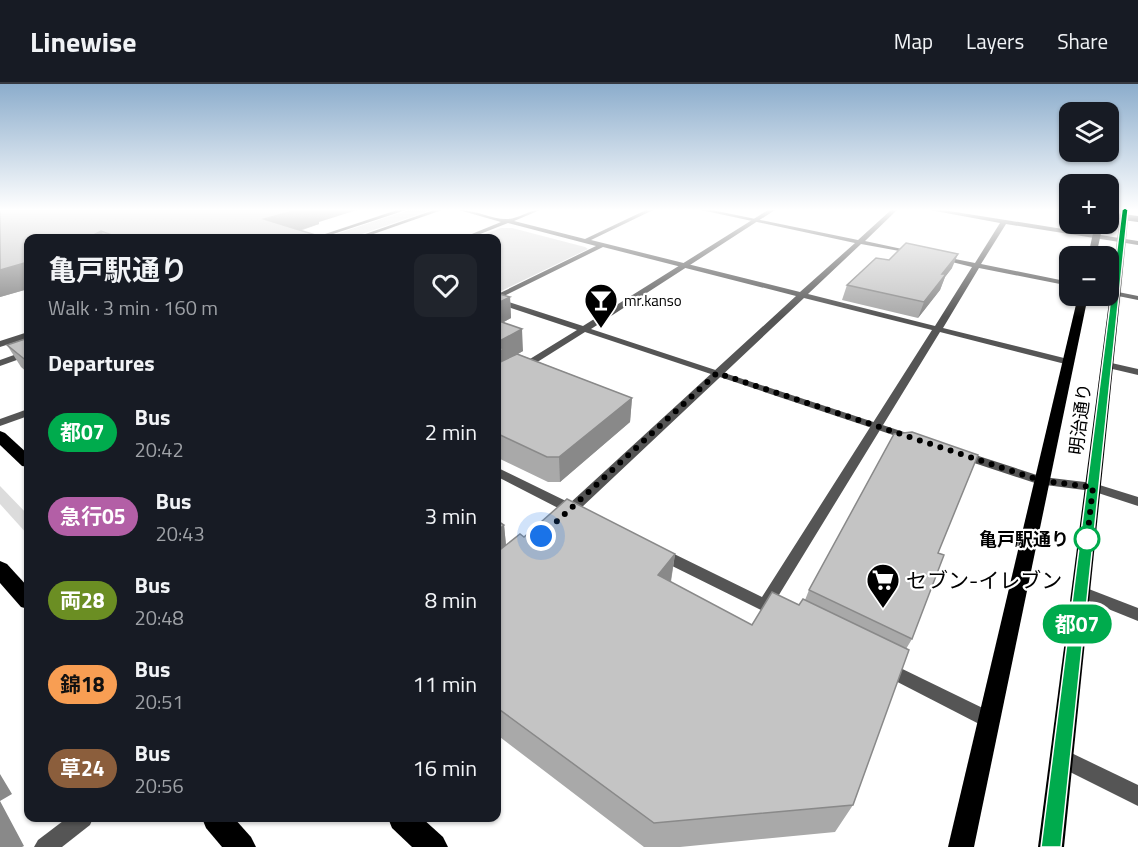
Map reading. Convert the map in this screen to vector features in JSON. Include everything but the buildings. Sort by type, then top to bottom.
[{"type":"highway","points":[[0,436],[24,458]]},
{"type":"highway","points":[[0,569],[24,596]]},
{"type":"highway","points":[[219,822],[241,847]]},
{"type":"highway","points":[[406,822],[433,847]]},
{"type":"main road","name":"明治通り","points":[[1119,266],[1124,246]]},
{"type":"main road","name":"明治通り","points":[[961,847],[1081,306]]},
{"type":"main road","name":"明治通り","points":[[1051,847],[1107,364],[1111,306]]},
{"type":"street","points":[[501,296],[602,246]]},
{"type":"street","points":[[605,246],[1069,362]]},
{"type":"street","points":[[501,382],[716,246]]},
{"type":"street","points":[[555,524],[856,246]]},
{"type":"street","points":[[877,246],[918,254]]},
{"type":"street","points":[[764,606],[990,246]]},
{"type":"street","points":[[930,256],[1059,282]]},
{"type":"street","points":[[1119,294],[1138,298]]},
{"type":"street","points":[[501,301],[921,441]]},
{"type":"street","points":[[0,344],[24,336]]},
{"type":"street","points":[[0,363],[24,354]]},
{"type":"street","points":[[1107,364],[1138,372]]},
{"type":"street","points":[[0,423],[24,414]]},
{"type":"street","points":[[954,452],[1042,481],[1093,487],[1138,501]]},
{"type":"street","points":[[501,474],[593,519]]},
{"type":"street","points":[[646,546],[792,620]]},
{"type":"street","points":[[1081,592],[1138,615]]},
{"type":"street","points":[[872,660],[989,720]]},
{"type":"street","points":[[1061,757],[1138,796]]},
{"type":"street","points":[[45,847],[78,822]]},
{"type":"shaded area","points":[[501,246],[580,246],[588,249],[501,291]]},
{"type":"shaded area","points":[[0,486],[24,511],[24,531],[0,504]]},
{"type":"bus line","name":"都07","points":[[1051,847],[1122,246]]},
{"type":"place","name":"mr.kanso","points":[[601,329]]},
{"type":"place","name":"亀戸駅通り","points":[[1087,539]]},
{"type":"place","name":"セブン-イレブン","points":[[883,609]]},
{"type":"route","points":[[541,536],[717,373],[1042,481],[1093,487],[1087,539]]}]
